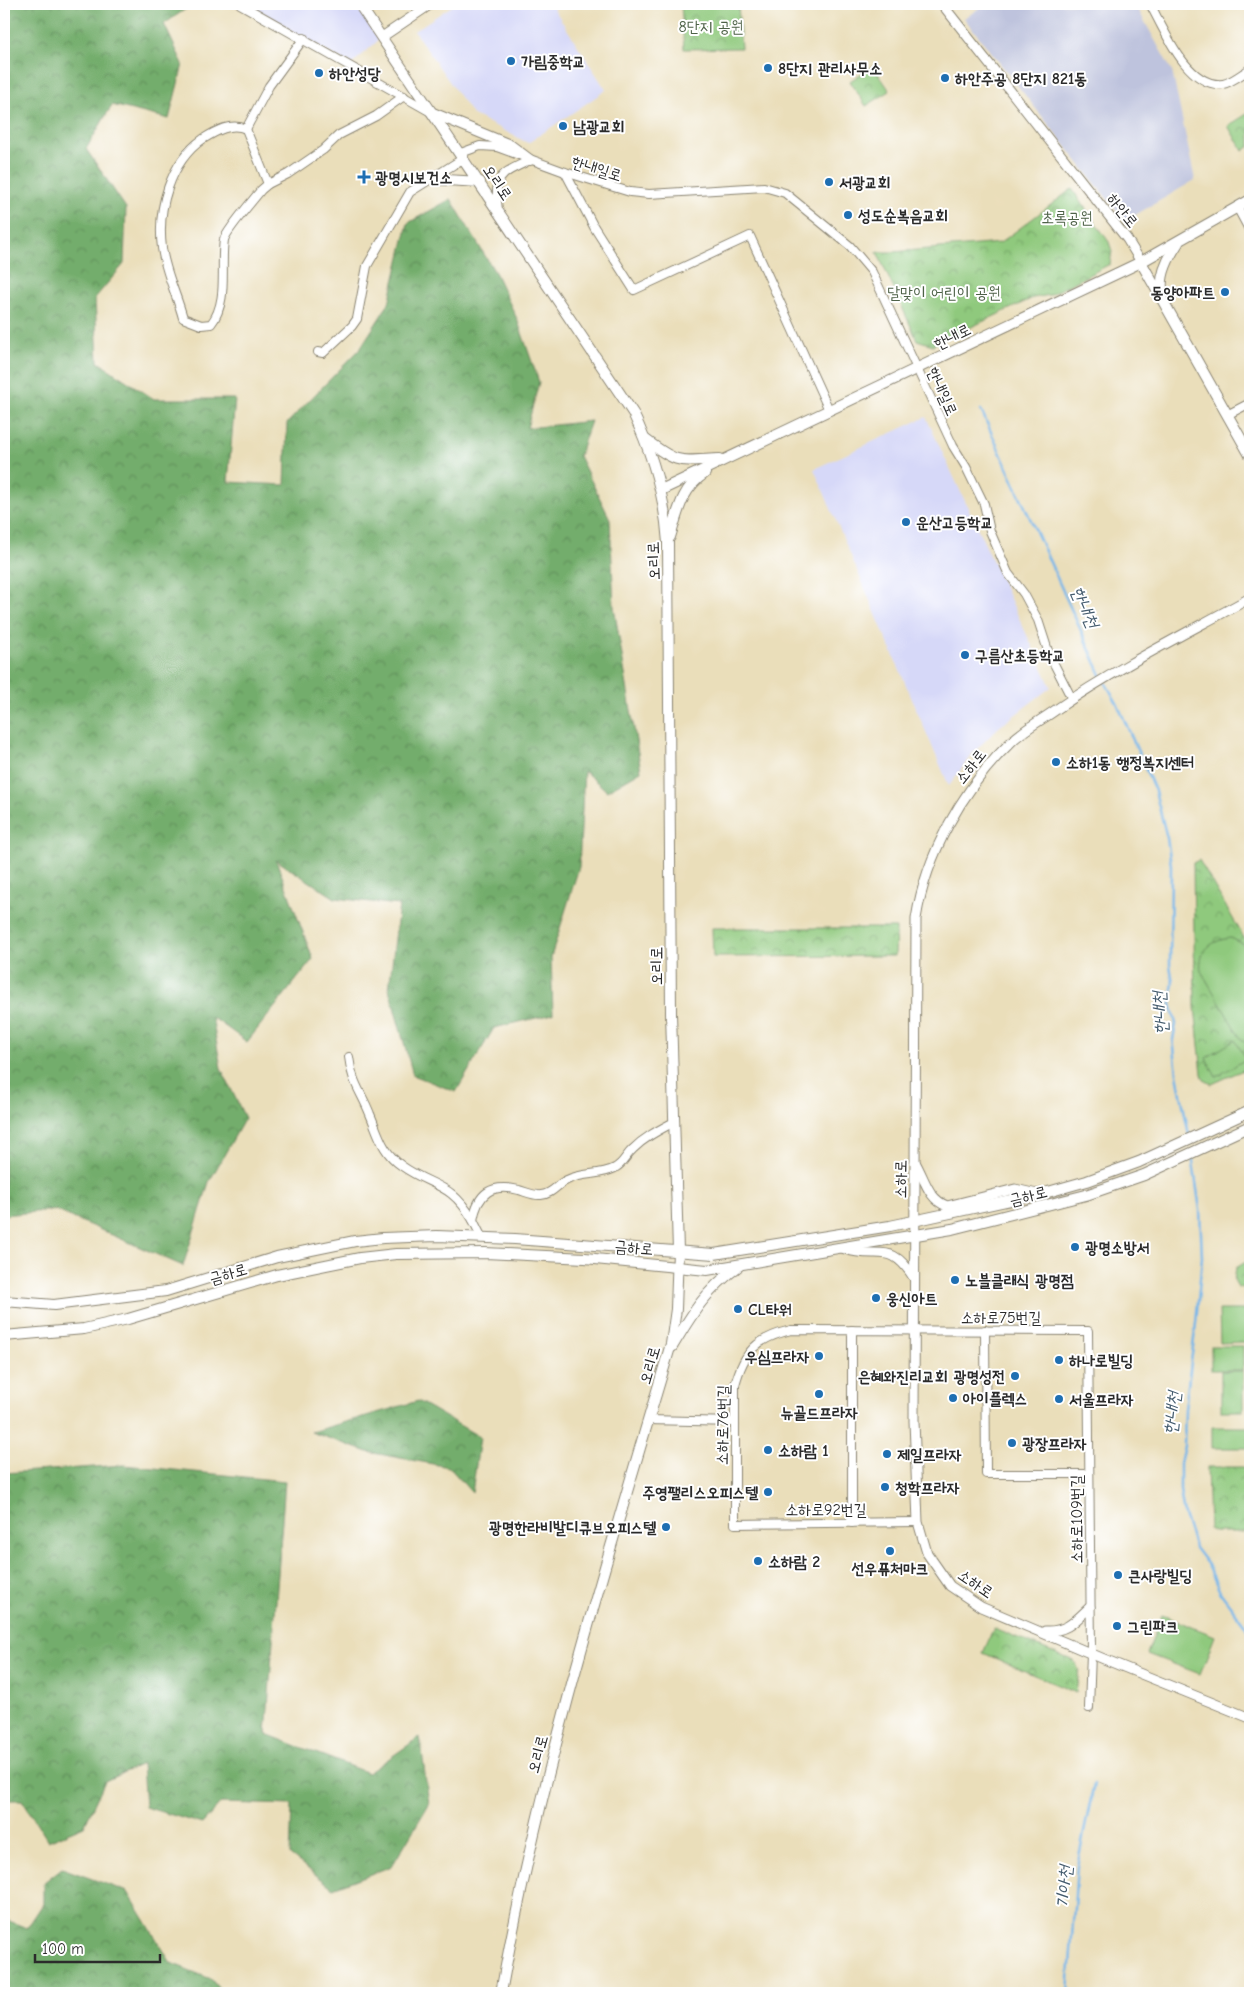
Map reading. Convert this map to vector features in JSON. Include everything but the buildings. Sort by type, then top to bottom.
[{"type":"main road","name":"오리로","points":[[359,4],[633,413],[646,440],[662,490],[668,543],[674,1122],[678,1251],[676,1309],[668,1355],[595,1597],[536,1819],[516,1910],[501,1993]]},
{"type":"main road","points":[[433,113],[510,146],[530,160]]},
{"type":"main road","points":[[429,179],[480,182]]},
{"type":"main road","name":"한내로","points":[[662,490],[1141,262],[1250,200]]},
{"type":"main road","points":[[1167,307],[1161,287],[1162,278],[1170,257],[1180,241]]},
{"type":"main road","name":"하안로","points":[[1141,262],[1250,455]]},
{"type":"main road","points":[[646,440],[674,460],[684,462],[726,459]]},
{"type":"main road","points":[[668,543],[678,506],[685,492],[699,477],[726,459]]},
{"type":"main road","name":"금하로","points":[[4,1301],[54,1305],[157,1292],[277,1257],[355,1241],[437,1236],[714,1254],[915,1222],[1087,1181],[1173,1148],[1250,1111]]},
{"type":"main road","name":"금하로","points":[[4,1336],[84,1329],[277,1275],[360,1258],[396,1254],[485,1253],[585,1258],[707,1270],[842,1248],[961,1226],[1086,1195],[1174,1162],[1250,1126]]},
{"type":"main road","points":[[668,1355],[700,1300],[714,1285],[742,1264]]},
{"type":"street","points":[[240,4],[304,38],[433,113]]},
{"type":"street","points":[[382,37],[430,4]]},
{"type":"street","points":[[1150,4],[1182,61],[1192,72],[1208,82],[1224,84],[1250,69]]},
{"type":"street","name":"하안로","points":[[945,5],[1128,238],[1141,262]]},
{"type":"street","points":[[268,184],[246,129],[269,86],[304,38]]},
{"type":"street","points":[[246,129],[231,126],[212,133],[199,142],[181,162],[167,187],[161,214],[162,249],[182,318],[201,325],[211,324],[218,315],[222,291],[224,239],[261,190],[323,150],[339,135],[376,116],[404,96]]},
{"type":"street","name":"한내일로","points":[[318,352],[323,353],[352,326],[357,318],[367,266],[410,192],[462,156],[480,146],[497,147],[565,172],[630,192],[649,194],[764,187],[785,194],[862,258],[872,272],[919,368],[953,446],[966,467],[984,504],[990,532],[1008,573],[1024,594],[1038,620],[1049,654],[1072,699]]},
{"type":"street","points":[[498,210],[497,189],[503,174],[508,169],[530,160]]},
{"type":"street","points":[[565,172],[594,227],[634,290],[750,236],[829,410]]},
{"type":"street","points":[[1237,207],[1250,231]]},
{"type":"street","points":[[1228,415],[1250,403]]},
{"type":"street","name":"소하로","points":[[1250,598],[1086,690],[1012,740],[985,769],[962,801],[926,878],[916,919],[914,1235],[914,1421],[918,1522],[922,1541],[933,1564],[954,1589],[981,1607],[1250,1718]]},
{"type":"street","points":[[350,1057],[352,1077],[383,1147],[401,1165],[455,1194],[473,1220],[482,1238]]},
{"type":"street","points":[[473,1220],[476,1203],[482,1195],[496,1189],[507,1189],[541,1195],[554,1191],[565,1180],[577,1176],[603,1173],[624,1162],[630,1151],[650,1134],[674,1122]]},
{"type":"street","points":[[915,1162],[927,1182],[931,1195],[938,1202],[947,1206],[1015,1189],[1038,1194]]},
{"type":"street","points":[[842,1248],[859,1254],[888,1253],[898,1257],[914,1278]]},
{"type":"street","name":"소하로76번길","points":[[735,1524],[735,1386],[739,1371],[747,1354],[774,1334],[791,1330],[914,1330]]},
{"type":"street","points":[[852,1330],[852,1523]]},
{"type":"street","name":"소하로75번길","points":[[914,1330],[1088,1331]]},
{"type":"street","points":[[985,1330],[986,1474],[1090,1474]]},
{"type":"street","name":"소하로109번길","points":[[1088,1331],[1091,1653],[1088,1708]]},
{"type":"street","points":[[648,1420],[735,1422]]},
{"type":"street","name":"소하로92번길","points":[[735,1524],[918,1522]]},
{"type":"street","points":[[1040,1631],[1064,1630],[1074,1624],[1090,1607]]},
{"type":"shaded area","points":[[240,4],[359,4],[382,37],[351,65]]},
{"type":"shaded area","name":"가림중학교","points":[[455,4],[551,4],[606,90],[528,143],[472,114],[414,31]]},
{"type":"shaded area","points":[[987,4],[1135,4],[1172,71],[1195,180],[1125,221],[964,18]]},
{"type":"shaded area","points":[[926,417],[1051,687],[998,728],[973,753],[949,786],[814,469]]},
{"type":"green space","points":[[4,4],[193,4],[164,24],[183,64],[169,119],[112,105],[86,149],[126,208],[124,264],[95,298],[98,362],[154,399],[235,399],[228,482],[285,485],[287,423],[359,350],[389,303],[408,223],[451,199],[496,274],[517,319],[539,382],[527,428],[591,421],[579,456],[610,519],[614,607],[641,771],[607,791],[584,771],[579,867],[551,957],[553,1014],[494,1028],[456,1092],[413,1075],[389,989],[399,905],[335,898],[276,860],[313,959],[247,1042],[212,1017],[221,1068],[245,1118],[209,1182],[183,1266],[55,1210],[4,1215]]},
{"type":"green space","name":"8단지 공원","points":[[681,4],[738,4],[741,48],[684,49]]},
{"type":"green space","points":[[873,66],[890,91],[866,106],[850,81]]},
{"type":"green space","points":[[1250,112],[1250,146],[1243,151],[1228,126]]},
{"type":"green space","name":"달맞이 어린이 공원","points":[[1072,189],[1109,242],[1112,251],[1110,264],[1050,295],[1033,298],[933,345],[917,340],[877,252],[1000,243]]},
{"type":"green space","points":[[1199,860],[1250,948],[1250,1067],[1212,1084],[1204,1080],[1202,1074],[1195,1007],[1193,863]]},
{"type":"green space","points":[[712,928],[896,928],[895,956],[713,957]]},
{"type":"green space","points":[[1231,938],[1243,944],[1250,956],[1250,1047],[1241,1039],[1201,971],[1202,957],[1208,947],[1218,941]]},
{"type":"green space","points":[[1235,1040],[1246,1059],[1216,1077],[1206,1058]]},
{"type":"green space","points":[[1244,1263],[1250,1263],[1250,1289],[1238,1287],[1234,1280],[1236,1268]]},
{"type":"green space","points":[[1219,1310],[1246,1310],[1247,1342],[1220,1343]]},
{"type":"green space","points":[[1211,1346],[1243,1346],[1243,1370],[1211,1370]]},
{"type":"green space","points":[[1221,1371],[1243,1371],[1243,1411],[1221,1411]]},
{"type":"green space","points":[[418,1401],[480,1437],[472,1493],[449,1467],[368,1452],[311,1432]]},
{"type":"green space","points":[[1212,1427],[1249,1427],[1249,1448],[1212,1448]]},
{"type":"green space","points":[[124,1465],[285,1481],[266,1734],[368,1773],[420,1737],[429,1804],[392,1866],[333,1888],[290,1855],[292,1805],[221,1803],[202,1824],[145,1807],[142,1764],[105,1781],[84,1826],[48,1841],[22,1800],[4,1800],[4,1473]]},
{"type":"green space","points":[[1207,1467],[1244,1467],[1248,1471],[1250,1525],[1245,1532],[1214,1532],[1209,1529]]},
{"type":"green space","points":[[1162,1615],[1215,1636],[1200,1674],[1147,1654]]},
{"type":"green space","points":[[994,1628],[1074,1661],[1079,1670],[1076,1693],[983,1653]]},
{"type":"green space","points":[[62,1868],[128,1892],[171,1963],[211,1979],[222,1993],[4,1993],[4,1919],[27,1928],[43,1904],[43,1883]]},
{"type":"waterway","name":"한내천","points":[[981,410],[1102,677]]},
{"type":"waterway","name":"한내천","points":[[1105,682],[1117,703],[1155,791],[1167,838],[1171,865],[1170,965],[1173,983],[1170,1000],[1176,1024],[1173,1039],[1177,1074],[1189,1135]]},
{"type":"waterway","name":"한내천","points":[[1192,1155],[1200,1210],[1202,1257],[1185,1409],[1184,1446],[1180,1463],[1180,1490],[1184,1515],[1195,1548],[1208,1565],[1220,1592],[1250,1632]]},
{"type":"waterway","name":"기아천","points":[[1068,1993],[1077,1866],[1094,1784]]},
{"type":"place","name":"가림중학교","points":[[511,61]]},
{"type":"place","name":"8단지 관리사무소","points":[[768,68]]},
{"type":"place","name":"하안성당","points":[[319,73]]},
{"type":"place","name":"하안주공 8단지 821동","points":[[945,78]]},
{"type":"place","name":"남광교회","points":[[563,126]]},
{"type":"place","name":"광명시보건소","points":[[364,177]]},
{"type":"place","name":"서광교회","points":[[829,182]]},
{"type":"place","name":"성도순복음교회","points":[[848,215]]},
{"type":"place","name":"동양아파트","points":[[1225,292]]},
{"type":"place","name":"운산고등학교","points":[[906,522]]},
{"type":"place","name":"구름산초등학교","points":[[965,655]]},
{"type":"place","name":"소하1동 행정복지센터","points":[[1056,762]]},
{"type":"place","name":"광명소방서","points":[[1075,1247]]},
{"type":"place","name":"노블클래식 광명점","points":[[955,1280]]},
{"type":"place","name":"웅신아트","points":[[876,1298]]},
{"type":"place","name":"CL타워","points":[[738,1309]]},
{"type":"place","name":"우심프라자","points":[[819,1356]]},
{"type":"place","name":"하나로빌딩","points":[[1059,1360]]},
{"type":"place","name":"은혜와진리교회 광명성전","points":[[1015,1376]]},
{"type":"place","name":"뉴골드프라자","points":[[819,1394]]},
{"type":"place","name":"아이플렉스","points":[[953,1398]]},
{"type":"place","name":"서울프라자","points":[[1059,1399]]},
{"type":"place","name":"광장프라자","points":[[1012,1443]]},
{"type":"place","name":"소하람 1","points":[[768,1450]]},
{"type":"place","name":"제일프라자","points":[[887,1454]]},
{"type":"place","name":"청학프라자","points":[[885,1487]]},
{"type":"place","name":"주영팰리스오피스텔","points":[[768,1492]]},
{"type":"place","name":"광명한라비발디큐브오피스텔","points":[[666,1527]]},
{"type":"place","name":"선우퓨처마크","points":[[890,1551]]},
{"type":"place","name":"소하람 2","points":[[758,1561]]},
{"type":"place","name":"큰사랑빌딩","points":[[1118,1575]]},
{"type":"place","name":"그린파크","points":[[1117,1626]]},
{"type":"park label","name":"초록공원","points":[[1067,217]]}]
